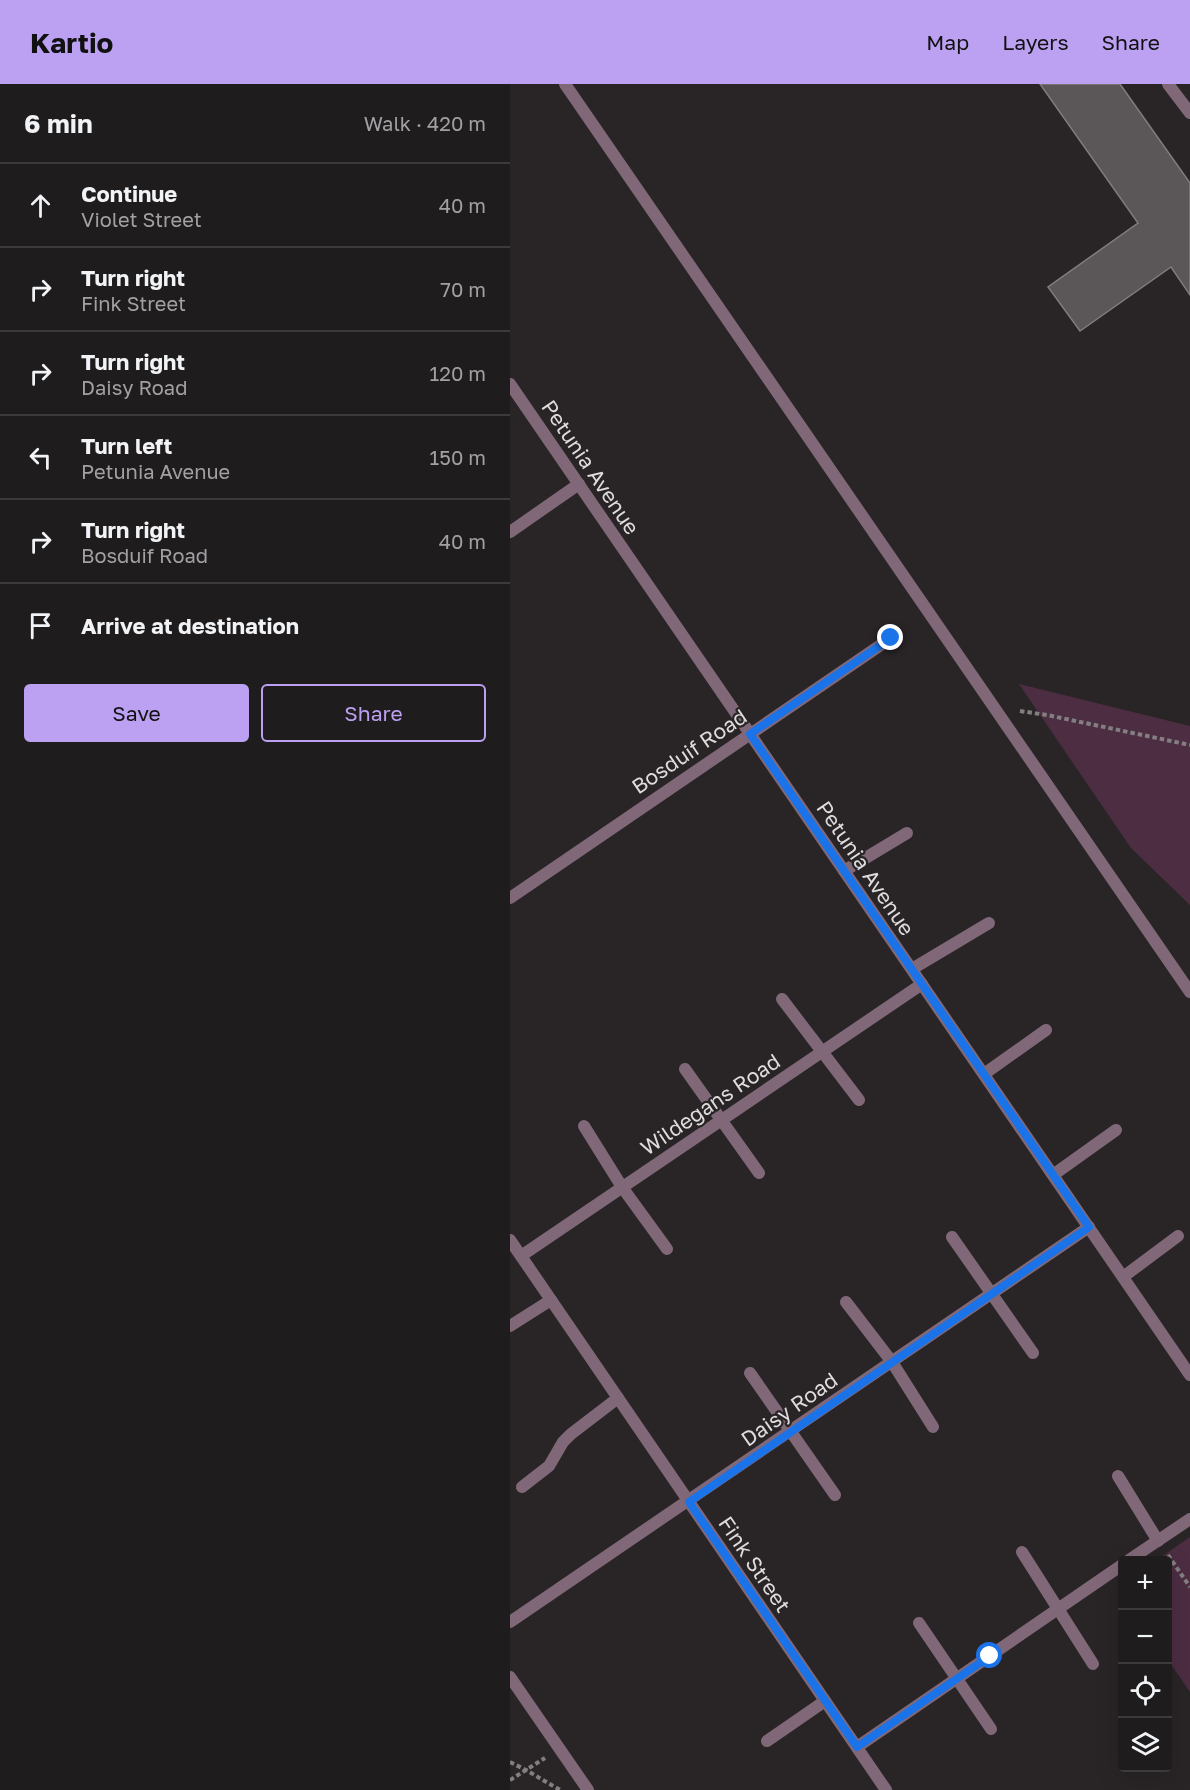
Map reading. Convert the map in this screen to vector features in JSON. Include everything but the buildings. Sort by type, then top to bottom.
[{"type":"street","points":[[565,84],[1190,992]]},
{"type":"street","points":[[1168,84],[1190,113]]},
{"type":"street","name":"Petunia Avenue","points":[[510,384],[1190,1375]]},
{"type":"street","points":[[510,532],[579,484]]},
{"type":"street","name":"Bosduif Road","points":[[510,898],[891,638]]},
{"type":"street","points":[[844,871],[907,833]]},
{"type":"street","points":[[912,969],[989,923]]},
{"type":"street","name":"Wildegans Road","points":[[520,1256],[922,984]]},
{"type":"street","points":[[782,999],[859,1100]]},
{"type":"street","points":[[984,1074],[1046,1030]]},
{"type":"street","points":[[685,1069],[759,1173]]},
{"type":"street","points":[[584,1126],[622,1187],[667,1249]]},
{"type":"street","points":[[1053,1175],[1116,1130]]},
{"type":"street","name":"Daisy Road","points":[[510,1622],[1089,1227]]},
{"type":"street","points":[[1123,1277],[1178,1236]]},
{"type":"street","points":[[952,1237],[1033,1353]]},
{"type":"street","name":"Fink Street","points":[[510,1240],[886,1790]]},
{"type":"street","points":[[510,1326],[551,1300]]},
{"type":"street","points":[[846,1302],[892,1362],[933,1427]]},
{"type":"street","points":[[750,1373],[835,1495]]},
{"type":"street","points":[[522,1487],[549,1466],[563,1442],[571,1434],[618,1398]]},
{"type":"street","points":[[1118,1476],[1158,1541]]},
{"type":"street","points":[[1135,1556],[1190,1519]]},
{"type":"street","points":[[1022,1552],[1094,1664]]},
{"type":"street","points":[[857,1747],[1118,1568]]},
{"type":"street","points":[[919,1623],[991,1729]]},
{"type":"street","points":[[510,1677],[588,1790]]},
{"type":"street","points":[[767,1741],[825,1701]]},
{"type":"path","points":[[995,709],[1047,715],[1190,745]]},
{"type":"path","points":[[1158,1541],[1190,1587]]},
{"type":"path","points":[[510,1780],[560,1749]]},
{"type":"path","points":[[510,1762],[560,1790]]},
{"type":"shaded area","points":[[1019,684],[1190,726],[1190,905],[1131,848]]},
{"type":"shaded area","points":[[1190,1537],[1190,1692],[1172,1666],[1172,1556],[1163,1556]]},
{"type":"route","points":[[891,638],[750,734],[1089,1227],[689,1502],[857,1747],[990,1656]]}]
